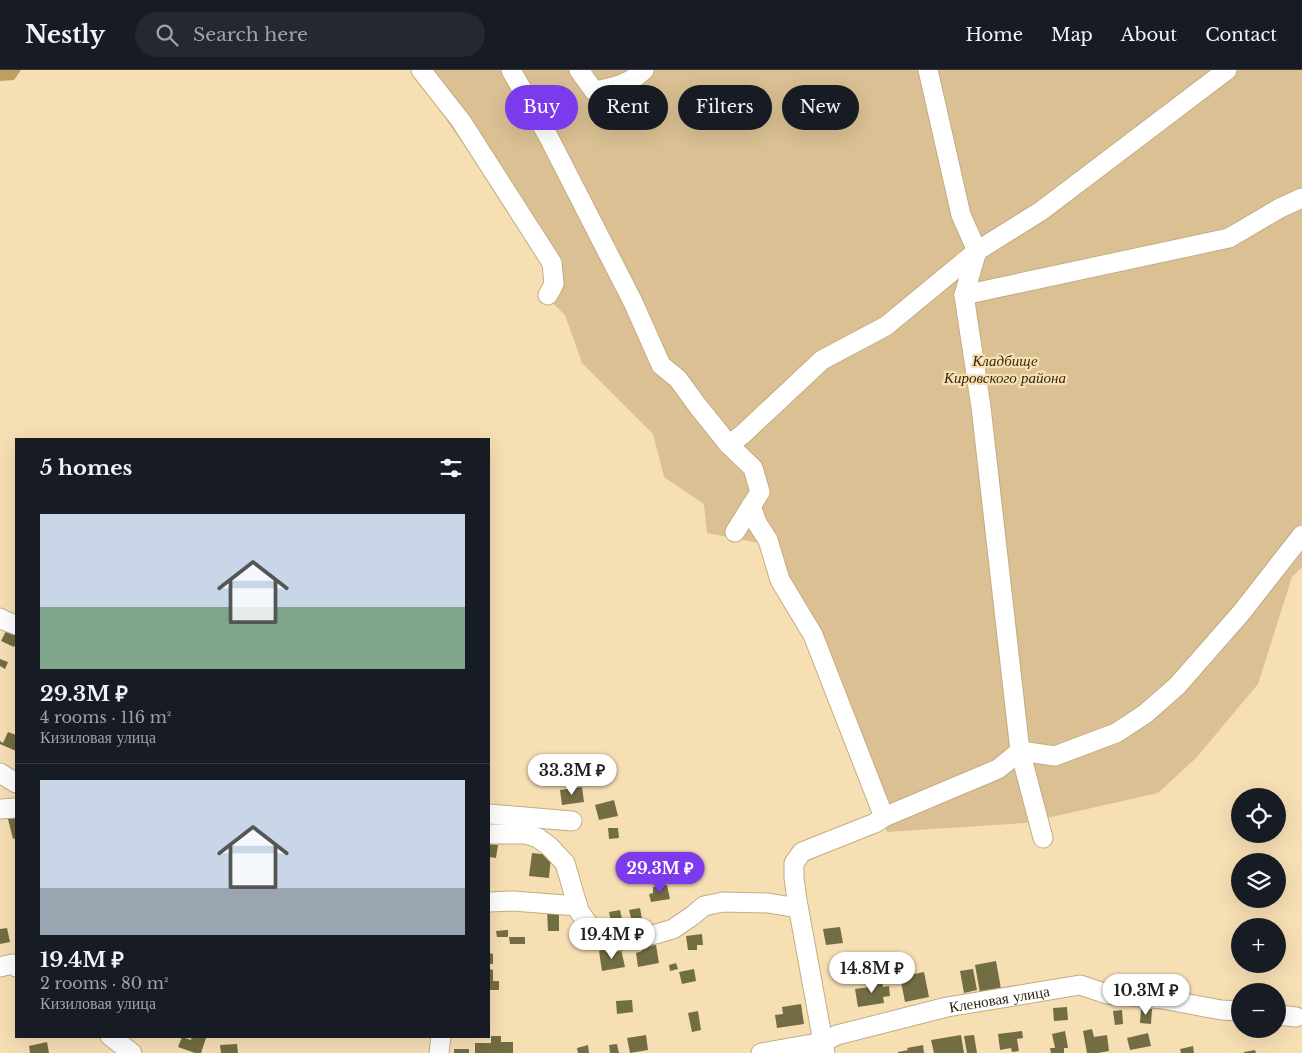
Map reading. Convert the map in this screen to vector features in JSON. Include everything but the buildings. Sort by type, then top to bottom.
[{"type":"street","points":[[421,70],[460,121],[552,263],[554,284],[548,295]]},
{"type":"street","points":[[511,70],[547,134],[633,302],[661,365],[678,379],[729,445],[754,468],[760,492],[735,532]]},
{"type":"street","points":[[579,70],[594,91],[612,88],[636,78],[644,70]]},
{"type":"street","points":[[928,70],[961,215],[977,251],[964,295],[981,407],[1020,751],[1043,838]]},
{"type":"street","points":[[729,445],[744,434],[822,360],[886,326],[977,251],[1041,211],[1228,70]]},
{"type":"street","points":[[964,295],[1228,238],[1280,208],[1302,198]]},
{"type":"street","points":[[751,506],[756,523],[768,540],[780,580],[813,635],[879,820]]},
{"type":"street","points":[[824,1048],[794,878],[794,863],[802,852],[998,769],[1020,751],[1055,756],[1116,733],[1144,714],[1177,686],[1241,613],[1302,535]]},
{"type":"street","points":[[0,773],[15,781]]},
{"type":"street","points":[[0,809],[15,808]]},
{"type":"street","points":[[490,814],[572,821]]},
{"type":"street","points":[[490,834],[526,834],[538,838],[549,846],[565,863],[579,911],[601,938],[613,942],[673,929],[704,906],[723,902],[768,903],[798,908]]},
{"type":"street","points":[[490,902],[513,901],[578,906]]},
{"type":"street","points":[[0,967],[12,964],[15,966]]},
{"type":"street","name":"Кленовая улица","points":[[762,1053],[824,1048],[837,1035],[948,1007],[1080,985],[1107,994],[1231,1011]]},
{"type":"street","points":[[439,1053],[441,1038]]},
{"type":"street","points":[[112,1041],[132,1053]]},
{"type":"green space","name":"Кладбище Кировского района","points":[[411,70],[1302,70],[1302,567],[1292,577],[1258,684],[1197,757],[1158,793],[1025,823],[887,832],[807,634],[764,544],[707,533],[704,504],[664,477],[653,434],[582,363],[565,315],[543,294],[547,284],[545,262]]},
{"type":"shaded area","points":[[0,70],[21,70],[14,80],[0,81]]}]
